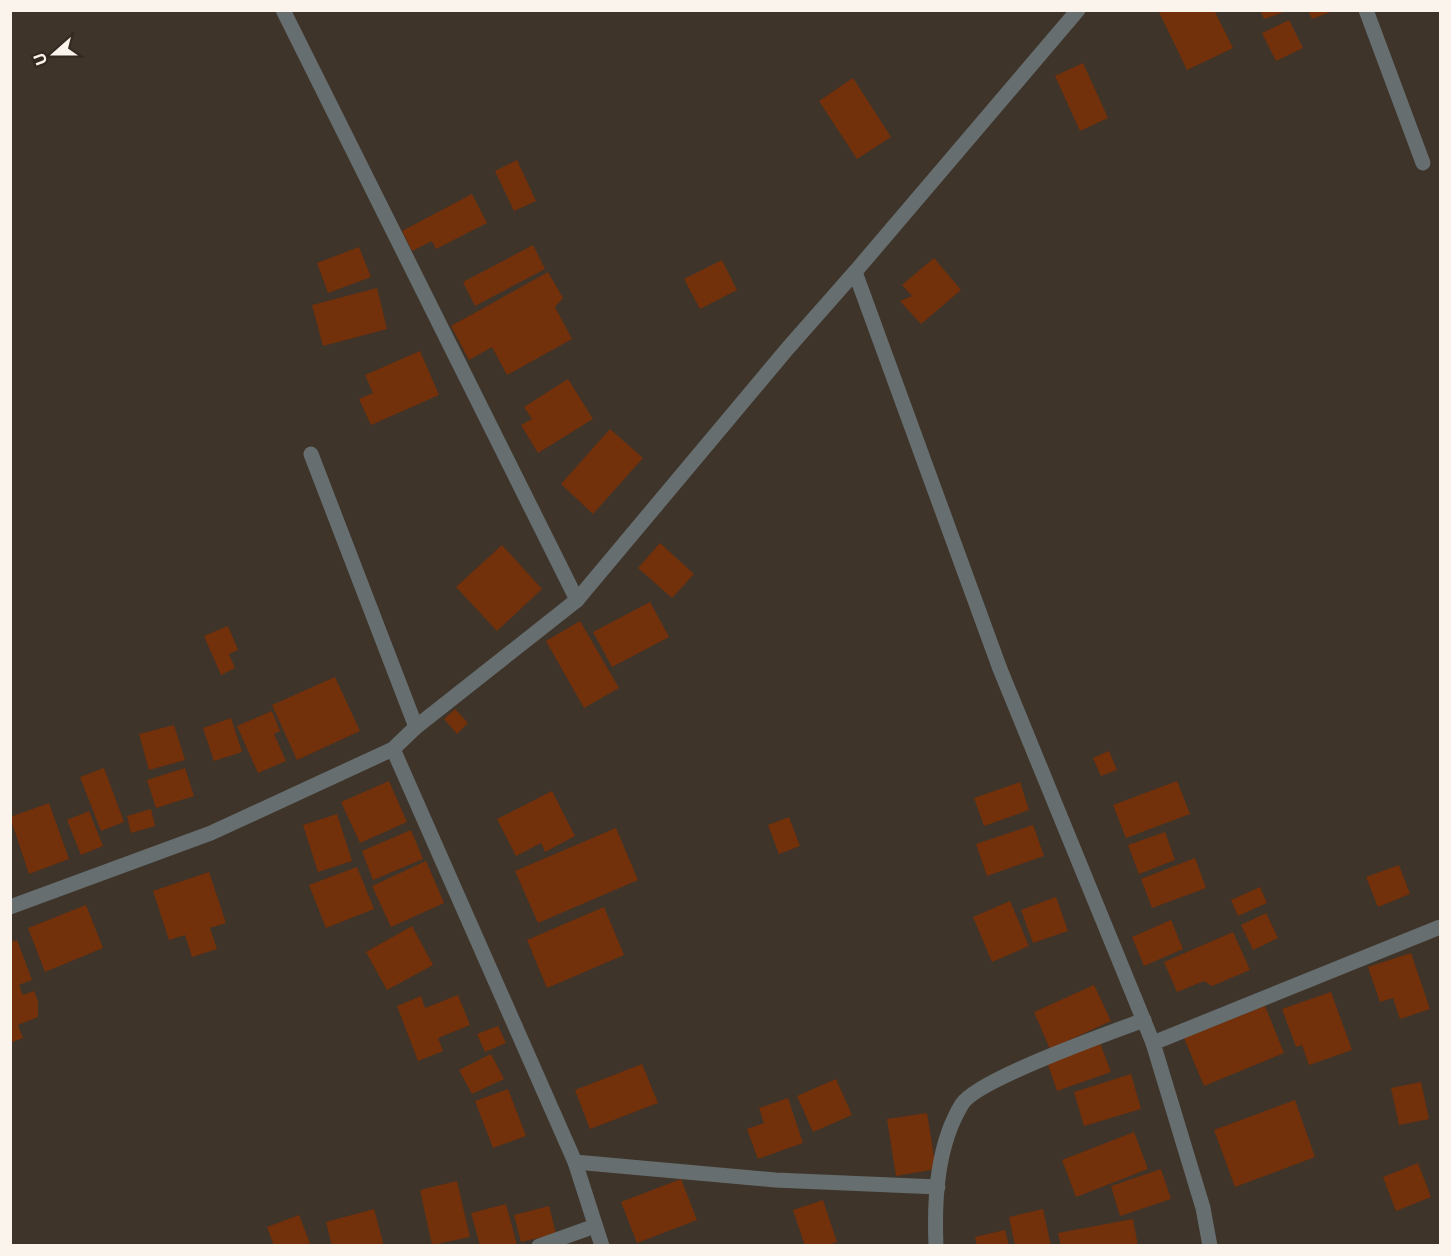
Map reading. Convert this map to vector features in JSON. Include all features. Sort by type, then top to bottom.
[{"type":"street","points":[[283,10],[578,600]]},
{"type":"street","points":[[10,907],[211,833],[393,750],[416,727],[578,600],[788,348],[1078,10]]},
{"type":"street","points":[[1366,10],[1423,163]]},
{"type":"street","points":[[855,272],[1000,669],[1153,1042],[1203,1208],[1210,1242]]},
{"type":"street","points":[[311,454],[416,727]]},
{"type":"street","points":[[393,750],[575,1162],[602,1245]]},
{"type":"street","points":[[1153,1042],[1440,927]]},
{"type":"street","points":[[936,1245],[934,1215],[940,1157],[962,1104],[970,1095],[1034,1063],[1144,1020]]},
{"type":"street","points":[[575,1162],[775,1180],[938,1187]]},
{"type":"street","points":[[539,1245],[594,1221]]},
{"type":"building","points":[[1158,10],[1214,10],[1233,48],[1187,70]]},
{"type":"building","points":[[1260,10],[1287,10],[1287,11],[1264,19]]},
{"type":"building","points":[[1308,10],[1333,10],[1333,11],[1312,19]]},
{"type":"building","points":[[1289,20],[1303,48],[1276,61],[1262,33]]},
{"type":"building","points":[[1083,63],[1108,118],[1080,131],[1055,76]]},
{"type":"building","points":[[853,78],[891,137],[857,159],[819,101]]},
{"type":"building","points":[[517,160],[536,201],[514,211],[495,171]]},
{"type":"building","points":[[472,194],[487,223],[436,249],[432,241],[412,251],[402,231]]},
{"type":"building","points":[[533,245],[545,269],[475,306],[463,282]]},
{"type":"building","points":[[359,247],[371,277],[328,293],[317,263]]},
{"type":"building","points":[[934,258],[961,290],[921,324],[900,301],[912,296],[902,285]]},
{"type":"building","points":[[722,260],[737,290],[700,309],[684,279]]},
{"type":"building","points":[[548,272],[563,298],[555,307],[572,339],[507,375],[492,347],[469,360],[451,326]]},
{"type":"building","points":[[377,288],[387,329],[323,346],[312,305]]},
{"type":"building","points":[[420,351],[439,395],[371,425],[359,399],[373,393],[365,375]]},
{"type":"building","points":[[568,379],[593,419],[538,453],[521,425],[532,419],[524,407]]},
{"type":"building","points":[[610,429],[643,458],[593,514],[561,484]]},
{"type":"building","points":[[660,543],[694,574],[672,598],[638,568]]},
{"type":"building","points":[[502,545],[542,589],[497,631],[456,587]]},
{"type":"building","points":[[650,602],[669,637],[612,667],[593,632]]},
{"type":"building","points":[[580,621],[619,688],[584,708],[546,641]]},
{"type":"building","points":[[228,626],[238,650],[229,654],[235,668],[221,675],[204,636]]},
{"type":"building","points":[[335,677],[360,731],[297,760],[272,705]]},
{"type":"building","points":[[455,709],[468,723],[457,734],[444,719]]},
{"type":"building","points":[[272,711],[280,731],[274,734],[286,761],[258,773],[237,726]]},
{"type":"building","points":[[231,718],[242,752],[214,761],[203,728]]},
{"type":"building","points":[[174,725],[185,760],[149,770],[139,734]]},
{"type":"building","points":[[1109,751],[1117,770],[1101,776],[1093,758]]},
{"type":"building","points":[[104,768],[124,822],[101,831],[80,777]]},
{"type":"building","points":[[185,768],[194,796],[156,808],[147,780]]},
{"type":"building","points":[[389,781],[407,822],[360,843],[341,802]]},
{"type":"building","points":[[1177,781],[1190,814],[1126,838],[1113,805]]},
{"type":"building","points":[[1020,782],[1029,810],[984,826],[974,798]]},
{"type":"building","points":[[552,791],[575,836],[545,852],[541,843],[516,856],[497,819]]},
{"type":"building","points":[[49,803],[69,859],[29,874],[10,817]]},
{"type":"building","points":[[151,809],[155,826],[131,833],[127,816]]},
{"type":"building","points":[[89,811],[103,846],[81,855],[67,820]]},
{"type":"building","points":[[337,814],[352,861],[318,872],[303,825]]},
{"type":"building","points":[[789,817],[800,846],[779,854],[768,825]]},
{"type":"building","points":[[1033,825],[1044,856],[987,876],[976,844]]},
{"type":"building","points":[[616,828],[638,880],[538,923],[515,871]]},
{"type":"building","points":[[411,830],[423,859],[373,880],[362,851]]},
{"type":"building","points":[[1165,832],[1175,860],[1139,874],[1128,845]]},
{"type":"building","points":[[1195,858],[1206,888],[1152,908],[1141,879]]},
{"type":"building","points":[[426,861],[444,903],[391,927],[372,886]]},
{"type":"building","points":[[1399,865],[1410,894],[1378,907],[1366,877]]},
{"type":"building","points":[[357,867],[374,909],[326,928],[309,885]]},
{"type":"building","points":[[209,872],[226,923],[210,928],[217,949],[192,957],[185,935],[169,940],[153,891]]},
{"type":"building","points":[[1260,887],[1267,903],[1238,916],[1231,900]]},
{"type":"building","points":[[1056,897],[1068,931],[1033,943],[1021,910]]},
{"type":"building","points":[[1010,901],[1029,946],[992,962],[973,917]]},
{"type":"building","points":[[86,905],[103,948],[45,972],[28,928]]},
{"type":"building","points":[[604,907],[624,955],[547,988],[527,940]]},
{"type":"building","points":[[1266,913],[1278,938],[1253,950],[1241,925]]},
{"type":"building","points":[[1171,920],[1183,949],[1144,966],[1132,937]]},
{"type":"building","points":[[412,926],[433,965],[387,990],[366,952]]},
{"type":"building","points":[[1233,932],[1250,970],[1212,986],[1204,981],[1177,992],[1164,962]]},
{"type":"building","points":[[17,940],[32,980],[19,985],[23,995],[34,991],[38,1001],[38,1017],[18,1025],[23,1038],[10,1043],[10,942]]},
{"type":"building","points":[[1411,953],[1430,1009],[1400,1019],[1393,998],[1380,1002],[1368,967]]},
{"type":"building","points":[[1094,985],[1111,1021],[1050,1049],[1034,1012]]},
{"type":"building","points":[[1331,992],[1352,1050],[1309,1065],[1302,1045],[1296,1047],[1282,1009]]},
{"type":"building","points":[[458,995],[470,1025],[438,1038],[443,1051],[418,1061],[397,1006],[421,996],[425,1008]]},
{"type":"building","points":[[1265,1006],[1284,1053],[1204,1086],[1184,1038]]},
{"type":"building","points":[[498,1026],[506,1043],[485,1052],[477,1034]]},
{"type":"building","points":[[1100,1043],[1111,1072],[1057,1091],[1047,1062]]},
{"type":"building","points":[[491,1054],[504,1079],[472,1094],[459,1070]]},
{"type":"building","points":[[642,1064],[658,1103],[590,1129],[575,1090]]},
{"type":"building","points":[[1131,1074],[1141,1109],[1084,1126],[1074,1092]]},
{"type":"building","points":[[836,1079],[852,1115],[813,1132],[797,1096]]},
{"type":"building","points":[[1421,1082],[1429,1119],[1399,1125],[1391,1088]]},
{"type":"building","points":[[508,1089],[526,1136],[493,1148],[475,1101]]},
{"type":"building","points":[[788,1098],[803,1143],[758,1159],[747,1129],[764,1123],[759,1108]]},
{"type":"building","points":[[1295,1100],[1315,1157],[1235,1187],[1214,1130]]},
{"type":"building","points":[[927,1113],[936,1169],[896,1176],[887,1119]]},
{"type":"building","points":[[1134,1132],[1148,1169],[1076,1197],[1062,1160]]},
{"type":"building","points":[[1418,1163],[1431,1197],[1396,1211],[1383,1177]]},
{"type":"building","points":[[1161,1169],[1171,1199],[1120,1216],[1111,1186]]},
{"type":"building","points":[[681,1179],[697,1220],[637,1243],[621,1202]]},
{"type":"building","points":[[457,1181],[470,1237],[432,1245],[420,1190]]},
{"type":"building","points":[[823,1200],[837,1242],[827,1246],[805,1246],[793,1210]]},
{"type":"building","points":[[506,1204],[517,1245],[480,1246],[471,1213]]},
{"type":"building","points":[[549,1206],[556,1234],[521,1242],[514,1215]]},
{"type":"building","points":[[374,1209],[384,1246],[332,1246],[326,1222]]},
{"type":"building","points":[[1043,1209],[1051,1246],[1015,1246],[1009,1217]]},
{"type":"building","points":[[299,1215],[311,1246],[274,1246],[267,1227]]},
{"type":"building","points":[[1133,1219],[1138,1246],[1061,1246],[1058,1233]]},
{"type":"building","points":[[1005,1230],[1009,1246],[977,1246],[975,1237]]}]
